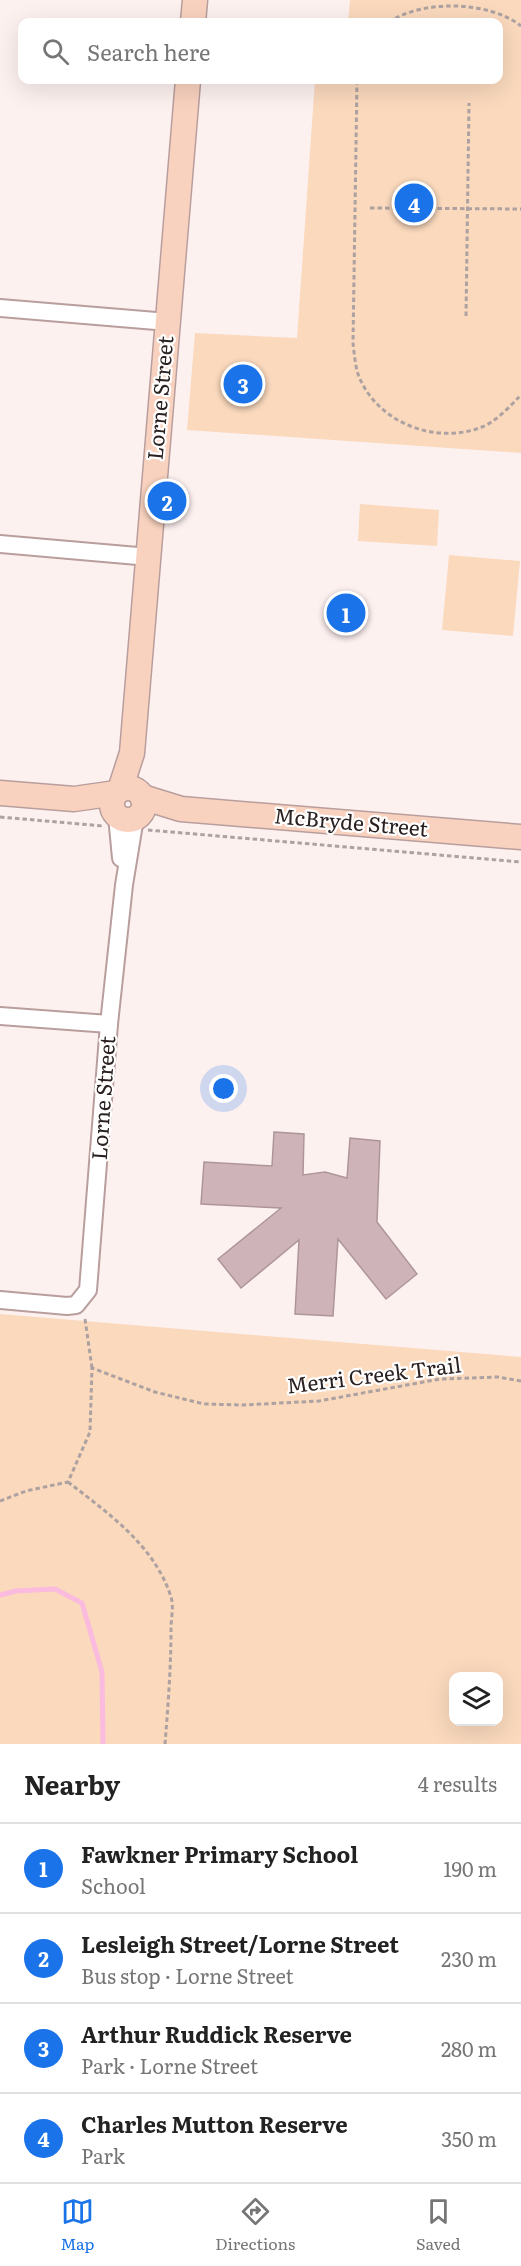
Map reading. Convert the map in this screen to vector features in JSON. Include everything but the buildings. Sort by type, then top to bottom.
[{"type":"street","points":[[193,18],[195,0]]},
{"type":"street","name":"Lorne Street","points":[[76,1305],[88,1290],[91,1277],[110,1024],[124,885],[127,809],[188,84]]},
{"type":"street","points":[[0,308],[168,322]]},
{"type":"street","points":[[0,544],[149,557]]},
{"type":"street","name":"McBryde Street","points":[[0,794],[74,800],[127,809],[181,809],[521,837]]},
{"type":"street","points":[[0,1016],[110,1024]]},
{"type":"street","points":[[0,1300],[76,1305]]},
{"type":"path","points":[[393,18],[400,12],[428,4],[458,3],[482,6],[507,14],[521,26]]},
{"type":"path","points":[[357,84],[353,343],[357,371],[368,392],[384,410],[405,425],[434,434],[461,432],[483,427],[507,410],[521,395]]},
{"type":"path","points":[[466,316],[469,103]]},
{"type":"path","points":[[370,208],[521,209]]},
{"type":"path","points":[[0,817],[127,809],[521,862]]},
{"type":"path","points":[[68,1482],[90,1432],[92,1368],[84,1314],[76,1305]]},
{"type":"path","name":"Merri Creek Trail","points":[[92,1368],[155,1392],[204,1404],[243,1405],[319,1401],[440,1379],[498,1377],[521,1381]]},
{"type":"path","points":[[0,1501],[26,1491],[68,1482],[114,1515],[135,1538],[159,1573],[171,1598],[171,1677],[165,1744]]},
{"type":"shaded area","points":[[350,0],[521,0],[521,453],[187,430],[195,333],[297,338],[315,84],[503,84],[503,18],[348,18]]},
{"type":"shaded area","points":[[360,504],[439,510],[437,546],[358,541]]},
{"type":"shaded area","points":[[449,555],[520,561],[513,636],[442,630]]},
{"type":"shaded area","points":[[0,1314],[521,1357],[521,1744],[0,1744]]},
{"type":"waterway","points":[[0,1595],[16,1591],[55,1589],[82,1603],[102,1672],[103,1744]]},
{"type":"place","name":"Charles Mutton Reserve","points":[[414,203]]},
{"type":"place","name":"Arthur Ruddick Reserve","points":[[243,384]]},
{"type":"place","name":"Lesleigh Street/Lorne Street","points":[[167,501]]},
{"type":"place","name":"Fawkner Primary School","points":[[346,613]]}]
